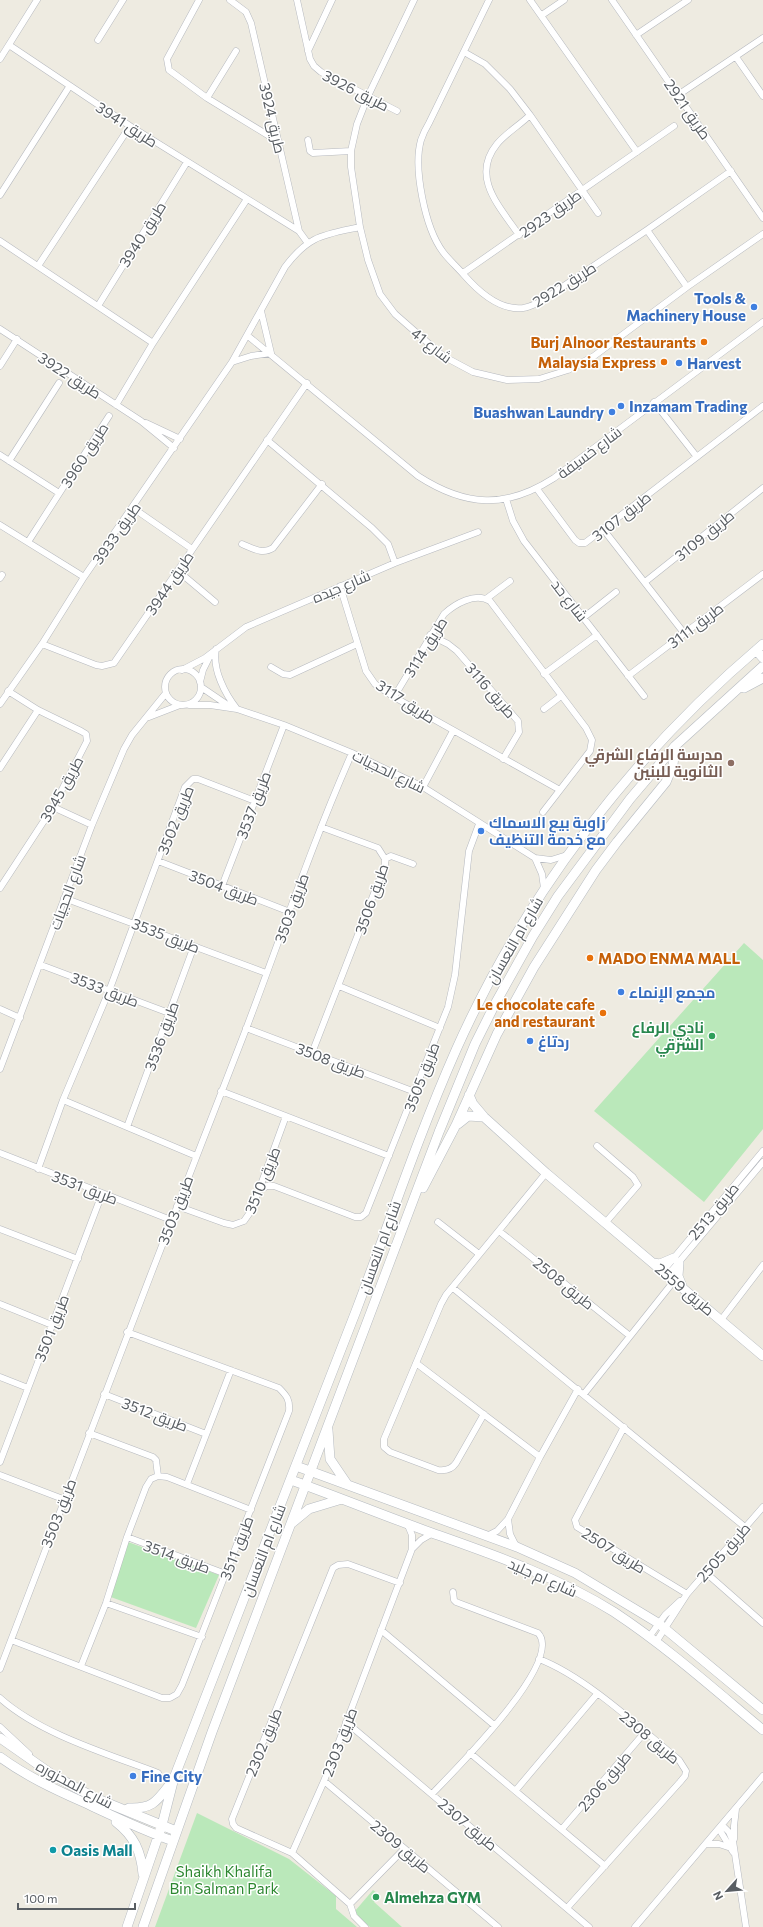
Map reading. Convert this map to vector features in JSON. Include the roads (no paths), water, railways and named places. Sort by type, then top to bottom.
[{"type":"main road","points":[[761,646],[763,658]]},
{"type":"main road","name":"شارع ام النعسان","points":[[128,1927],[143,1876],[162,1825],[174,1778],[291,1480],[436,1096],[481,999],[519,929],[544,888],[567,855],[618,789],[683,717],[761,646]]},
{"type":"main road","name":"شارع ام النعسان","points":[[143,1927],[176,1831],[291,1524],[451,1101],[475,1044],[495,1004],[533,936],[558,896],[598,840],[634,794],[675,746],[763,666]]},
{"type":"main road","points":[[733,692],[763,678]]},
{"type":"main road","points":[[413,1202],[435,1167],[470,1095],[482,1065],[513,1004],[579,894],[617,842],[666,782],[673,765],[675,746]]},
{"type":"main road","name":"طريق 2559","points":[[470,1095],[473,1104],[484,1117],[546,1173],[606,1222],[763,1356]]},
{"type":"main road","points":[[456,1125],[468,1116],[484,1117]]},
{"type":"main road","points":[[653,1263],[660,1264],[677,1260],[678,1279],[684,1289]]},
{"type":"main road","points":[[328,1426],[330,1459],[347,1484]]},
{"type":"main road","name":"شارع ام جليد","points":[[296,1466],[517,1547],[575,1573],[662,1626],[763,1710]]},
{"type":"main road","name":"شارع ام جليد","points":[[291,1480],[407,1524],[471,1546],[537,1572],[614,1612],[656,1642],[763,1730]]},
{"type":"main road","points":[[291,1524],[309,1509],[342,1500]]},
{"type":"main road","name":"شارع المحزوره","points":[[0,1738],[37,1765],[95,1798],[176,1831]]},
{"type":"main road","name":"شارع المحزوره","points":[[0,1757],[24,1773],[106,1813],[173,1841]]},
{"type":"main road","points":[[121,1808],[139,1809],[153,1804],[161,1797],[174,1778]]},
{"type":"main road","points":[[106,1813],[130,1834],[137,1845],[143,1876]]},
{"type":"street","points":[[0,58],[37,0]]},
{"type":"street","points":[[98,40],[123,0]]},
{"type":"street","points":[[200,0],[167,59],[166,63],[171,72],[207,98],[279,142]]},
{"type":"street","name":"طريق 3924","points":[[230,0],[246,12],[251,23],[299,231],[308,242]]},
{"type":"street","name":"طريق 3926","points":[[297,0],[308,51],[312,63],[317,69],[397,111]]},
{"type":"street","points":[[308,51],[332,0]]},
{"type":"street","name":"شارع 41","points":[[414,0],[368,96],[355,131],[350,151],[350,168],[360,227],[375,284],[380,294],[395,314],[443,356],[468,370],[490,377],[524,380],[554,375],[568,370],[594,356],[687,287],[763,234]]},
{"type":"street","name":"طريق 2922","points":[[489,0],[421,140],[419,154],[421,186],[428,219],[434,238],[443,252],[474,286],[500,305],[512,308],[523,308],[540,302],[731,171]]},
{"type":"street","points":[[530,0],[637,152]]},
{"type":"street","points":[[542,15],[564,0]]},
{"type":"street","name":"طريق 2921","points":[[612,0],[763,218]]},
{"type":"street","points":[[636,35],[688,0]]},
{"type":"street","points":[[678,95],[763,38]]},
{"type":"street","name":"طريق 3941","points":[[9,45],[130,126],[299,231]]},
{"type":"street","points":[[207,98],[236,51]]},
{"type":"street","points":[[464,52],[485,64],[498,76],[530,115],[598,213]]},
{"type":"street","points":[[736,57],[763,96]]},
{"type":"street","points":[[0,195],[70,87]]},
{"type":"street","points":[[519,234],[491,195],[487,180],[486,165],[490,154],[498,143],[530,115]]},
{"type":"street","points":[[38,266],[130,126]]},
{"type":"street","name":"طريق 2923","points":[[463,273],[674,126]]},
{"type":"street","points":[[308,140],[310,150],[313,153],[350,151]]},
{"type":"street","name":"طريق 3940","points":[[98,306],[187,162]]},
{"type":"street","points":[[116,405],[153,343],[247,199]]},
{"type":"street","name":"طريق 3933","points":[[0,702],[42,644],[84,577],[133,508],[232,362],[248,336],[285,267],[293,256],[308,242],[320,236],[360,227]]},
{"type":"street","points":[[647,230],[687,287]]},
{"type":"street","points":[[0,241],[153,343]]},
{"type":"street","points":[[261,312],[271,353]]},
{"type":"street","name":"شارع خسيفة","points":[[506,499],[538,489],[554,478],[763,322]]},
{"type":"street","name":"طريق 3922","points":[[0,329],[141,421],[174,448]]},
{"type":"street","points":[[248,336],[271,353],[418,476],[433,486],[451,494],[469,498],[487,500],[506,499]]},
{"type":"street","points":[[0,366],[17,339]]},
{"type":"street","points":[[232,362],[251,356],[271,353]]},
{"type":"street","points":[[9,461],[59,383]]},
{"type":"street","name":"طريق 3944","points":[[42,644],[96,665],[102,666],[114,662],[192,549],[208,529],[307,383]]},
{"type":"street","points":[[654,402],[696,456]]},
{"type":"street","name":"طريق 3107","points":[[538,489],[577,542],[587,542],[696,456],[763,406]]},
{"type":"street","name":"طريق 3960","points":[[28,542],[110,416]]},
{"type":"street","name":"طريق 3922","points":[[141,421],[180,439]]},
{"type":"street","points":[[267,440],[322,484],[384,539],[391,549],[395,563]]},
{"type":"street","name":"طريق 3960","points":[[0,455],[59,493]]},
{"type":"street","points":[[242,544],[260,551],[267,551],[273,548],[322,484]]},
{"type":"street","name":"طريق 3109","points":[[645,582],[763,488]]},
{"type":"street","name":"شارع حد","points":[[506,499],[512,521],[520,535],[644,696]]},
{"type":"street","points":[[133,508],[192,549]]},
{"type":"street","points":[[0,525],[84,577]]},
{"type":"street","points":[[603,529],[684,632]]},
{"type":"street","name":"شارع جيده","points":[[182,670],[214,651],[246,628],[395,563],[478,532]]},
{"type":"street","points":[[178,571],[215,602]]},
{"type":"street","name":"طريق 3111","points":[[628,676],[684,632],[763,574]]},
{"type":"street","points":[[510,580],[486,599],[586,728],[592,740],[590,751],[543,812]]},
{"type":"street","name":"طريق 3117","points":[[340,586],[364,664],[370,678],[381,689],[560,790]]},
{"type":"street","points":[[583,618],[616,592]]},
{"type":"street","name":"طريق 3114","points":[[394,697],[444,614],[454,606],[467,600],[479,598],[486,599]]},
{"type":"street","name":"طريق 3116","points":[[430,635],[448,644],[457,651],[518,721],[519,732],[503,759]]},
{"type":"street","points":[[544,674],[597,635]]},
{"type":"street","points":[[271,667],[283,674],[290,675],[357,644]]},
{"type":"street","points":[[189,705],[199,696],[200,684],[205,664],[214,651]]},
{"type":"street","points":[[214,651],[215,660],[222,683],[234,708]]},
{"type":"street","points":[[182,670],[191,672],[200,684],[234,708],[210,704],[180,705],[171,700],[166,693],[168,679],[174,673],[182,670]]},
{"type":"street","name":"طريق 3945","points":[[0,888],[54,807],[88,741],[86,734],[38,710],[8,691]]},
{"type":"street","name":"شارع الحجيات","points":[[0,1069],[41,965],[64,898],[92,825],[124,749],[132,735],[166,693]]},
{"type":"street","points":[[544,709],[561,696]]},
{"type":"street","name":"شارع الحجيات","points":[[144,720],[180,705]]},
{"type":"street","name":"شارع الحجيات","points":[[234,708],[284,724],[352,753],[423,787],[479,824],[535,858],[551,860],[567,855]]},
{"type":"street","points":[[0,768],[38,710]]},
{"type":"street","name":"طريق 3537","points":[[222,886],[284,724]]},
{"type":"street","name":"طريق 3117","points":[[423,787],[453,730]]},
{"type":"street","name":"طريق 3503","points":[[0,1669],[63,1499],[246,1028],[321,827],[352,753]]},
{"type":"street","name":"طريق 3502","points":[[135,923],[185,787],[189,781],[198,779],[255,801]]},
{"type":"street","points":[[54,807],[92,825]]},
{"type":"street","name":"طريق 3505","points":[[259,1190],[267,1186],[274,1186],[355,1217],[361,1216],[368,1210],[440,1028],[454,987],[469,851],[479,824]]},
{"type":"street","name":"طريق 3506","points":[[312,1053],[385,864],[385,859],[378,848],[321,827]]},
{"type":"street","points":[[385,859],[392,856],[413,864]]},
{"type":"street","points":[[535,858],[542,874],[544,888]]},
{"type":"street","name":"طريق 3504","points":[[158,861],[290,912]]},
{"type":"street","name":"طريق 3535","points":[[64,898],[135,923],[266,973]]},
{"type":"street","points":[[38,1169],[63,1100],[109,992],[135,923]]},
{"type":"street","name":"طريق 3536","points":[[127,1127],[194,946]]},
{"type":"street","name":"طريق 3533","points":[[41,965],[109,992],[169,1013]]},
{"type":"street","points":[[339,986],[440,1028]]},
{"type":"street","points":[[0,1010],[20,1018]]},
{"type":"street","name":"طريق 3508","points":[[246,1028],[415,1092]]},
{"type":"street","points":[[221,1091],[389,1156]]},
{"type":"street","points":[[63,1100],[196,1156]]},
{"type":"street","name":"طريق 3510","points":[[177,1206],[224,1223],[239,1224],[247,1218],[259,1190],[286,1116]]},
{"type":"street","points":[[597,1146],[632,1177],[638,1185],[606,1222]]},
{"type":"street","name":"طريق 2513","points":[[584,1394],[630,1336],[677,1260],[763,1151]]},
{"type":"street","name":"طريق 3531","points":[[0,1153],[171,1220]]},
{"type":"street","points":[[756,1160],[762,1166]]},
{"type":"street","name":"طريق 2513","points":[[677,1260],[753,1174],[762,1166]]},
{"type":"street","points":[[484,1414],[456,1462],[449,1469],[438,1470],[388,1451],[384,1447],[384,1439],[441,1304],[479,1254],[546,1173]]},
{"type":"street","name":"طريق 3501","points":[[0,1462],[102,1194]]},
{"type":"street","points":[[438,1222],[479,1254]]},
{"type":"street","points":[[0,1229],[78,1259]]},
{"type":"street","name":"طريق 2508","points":[[498,1231],[630,1336]]},
{"type":"street","points":[[722,1320],[763,1265]]},
{"type":"street","points":[[453,1288],[745,1527]]},
{"type":"street","points":[[0,1304],[52,1325]]},
{"type":"street","name":"طريق 3511","points":[[11,1640],[162,1698],[170,1698],[177,1694],[202,1636],[289,1411],[287,1395],[280,1388],[127,1332]]},
{"type":"street","points":[[416,1363],[540,1457]]},
{"type":"street","name":"طريق 3512","points":[[187,1484],[231,1370]]},
{"type":"street","points":[[0,1377],[28,1388]]},
{"type":"street","points":[[487,1536],[497,1531],[508,1520],[540,1457],[578,1389]]},
{"type":"street","name":"طريق 3512","points":[[104,1394],[206,1434]]},
{"type":"street","name":"طريق 2507","points":[[624,1427],[575,1520],[575,1524],[577,1527],[685,1596]]},
{"type":"street","points":[[89,1433],[151,1456],[156,1460],[158,1476],[167,1477],[187,1484],[251,1510]]},
{"type":"street","points":[[0,1475],[63,1499]]},
{"type":"street","name":"طريق 3514","points":[[81,1666],[106,1603],[127,1537],[146,1487],[151,1479],[158,1476]]},
{"type":"street","name":"طريق 2505","points":[[656,1642],[662,1626],[685,1596],[763,1507]]},
{"type":"street","points":[[508,1520],[510,1534],[517,1547]]},
{"type":"street","name":"طريق 2303","points":[[292,1853],[324,1781],[412,1549],[412,1535],[407,1524]]},
{"type":"street","points":[[412,1549],[421,1540],[433,1533]]},
{"type":"street","name":"طريق 3514","points":[[127,1537],[226,1574]]},
{"type":"street","name":"طريق 2302","points":[[365,1927],[354,1916],[350,1904],[292,1853],[236,1828],[232,1819],[330,1572],[333,1568],[343,1563],[400,1583]]},
{"type":"street","points":[[705,1572],[763,1622]]},
{"type":"street","points":[[432,1794],[470,1753],[526,1685],[540,1659],[543,1645],[542,1639],[538,1633],[456,1602],[454,1600],[453,1592]]},
{"type":"street","points":[[106,1603],[202,1636]]},
{"type":"street","name":"طريق 2505","points":[[648,1636],[662,1626]]},
{"type":"street","points":[[381,1630],[494,1725]]},
{"type":"street","name":"طريق 2308","points":[[540,1659],[558,1667],[597,1694],[679,1760],[685,1768],[686,1773],[680,1782],[567,1908]]},
{"type":"street","points":[[516,1790],[597,1694]]},
{"type":"street","points":[[0,1698],[9,1706],[32,1721],[56,1733],[158,1773]]},
{"type":"street","points":[[0,1704],[9,1706]]},
{"type":"street","name":"طريق 2307","points":[[346,1722],[590,1927]]},
{"type":"street","points":[[0,1727],[28,1753],[37,1765]]},
{"type":"street","name":"طريق 2306","points":[[562,1830],[645,1732]]},
{"type":"street","points":[[470,1753],[605,1866]]},
{"type":"street","points":[[635,1927],[763,1776]]},
{"type":"street","name":"طريق 2309","points":[[324,1781],[498,1927]]},
{"type":"street","points":[[733,1848],[736,1809]]},
{"type":"street","points":[[721,1827],[731,1835],[746,1927]]},
{"type":"street","points":[[706,1844],[719,1844],[733,1848]]},
{"type":"street","points":[[350,1904],[404,1849]]},
{"type":"place","name":"Tools & Machinery House","points":[[754,307]]},
{"type":"place","name":"Burj Alnoor Restaurants","points":[[704,342]]},
{"type":"place","name":"Malaysia Express","points":[[664,362]]},
{"type":"place","name":"Harvest","points":[[679,363]]},
{"type":"place","name":"Inzamam Trading","points":[[621,406]]},
{"type":"place","name":"Buashwan Laundry","points":[[612,412]]},
{"type":"place","name":"مدرسة الرفاع الشرقي الثانوية للبنين","points":[[731,763]]},
{"type":"place","name":"زاوية بيع الاسماك مع خدمة التنظيف","points":[[481,831]]},
{"type":"place","name":"MADO ENMA MALL","points":[[590,958]]},
{"type":"place","name":"مجمع الإنماء","points":[[621,992]]},
{"type":"place","name":"Le chocolate cafe and restaurant","points":[[603,1013]]},
{"type":"place","name":"نادي الرفاع الشرقي","points":[[712,1036]]},
{"type":"place","name":"ردتاغ","points":[[530,1041]]},
{"type":"place","name":"Fine City","points":[[133,1776]]},
{"type":"place","name":"Oasis Mall","points":[[53,1850]]},
{"type":"place","name":"Almehza GYM","points":[[376,1897]]},
{"type":"park label","name":"Shaikh Khalifa Bin Salman Park","points":[[224,1880]]}]
